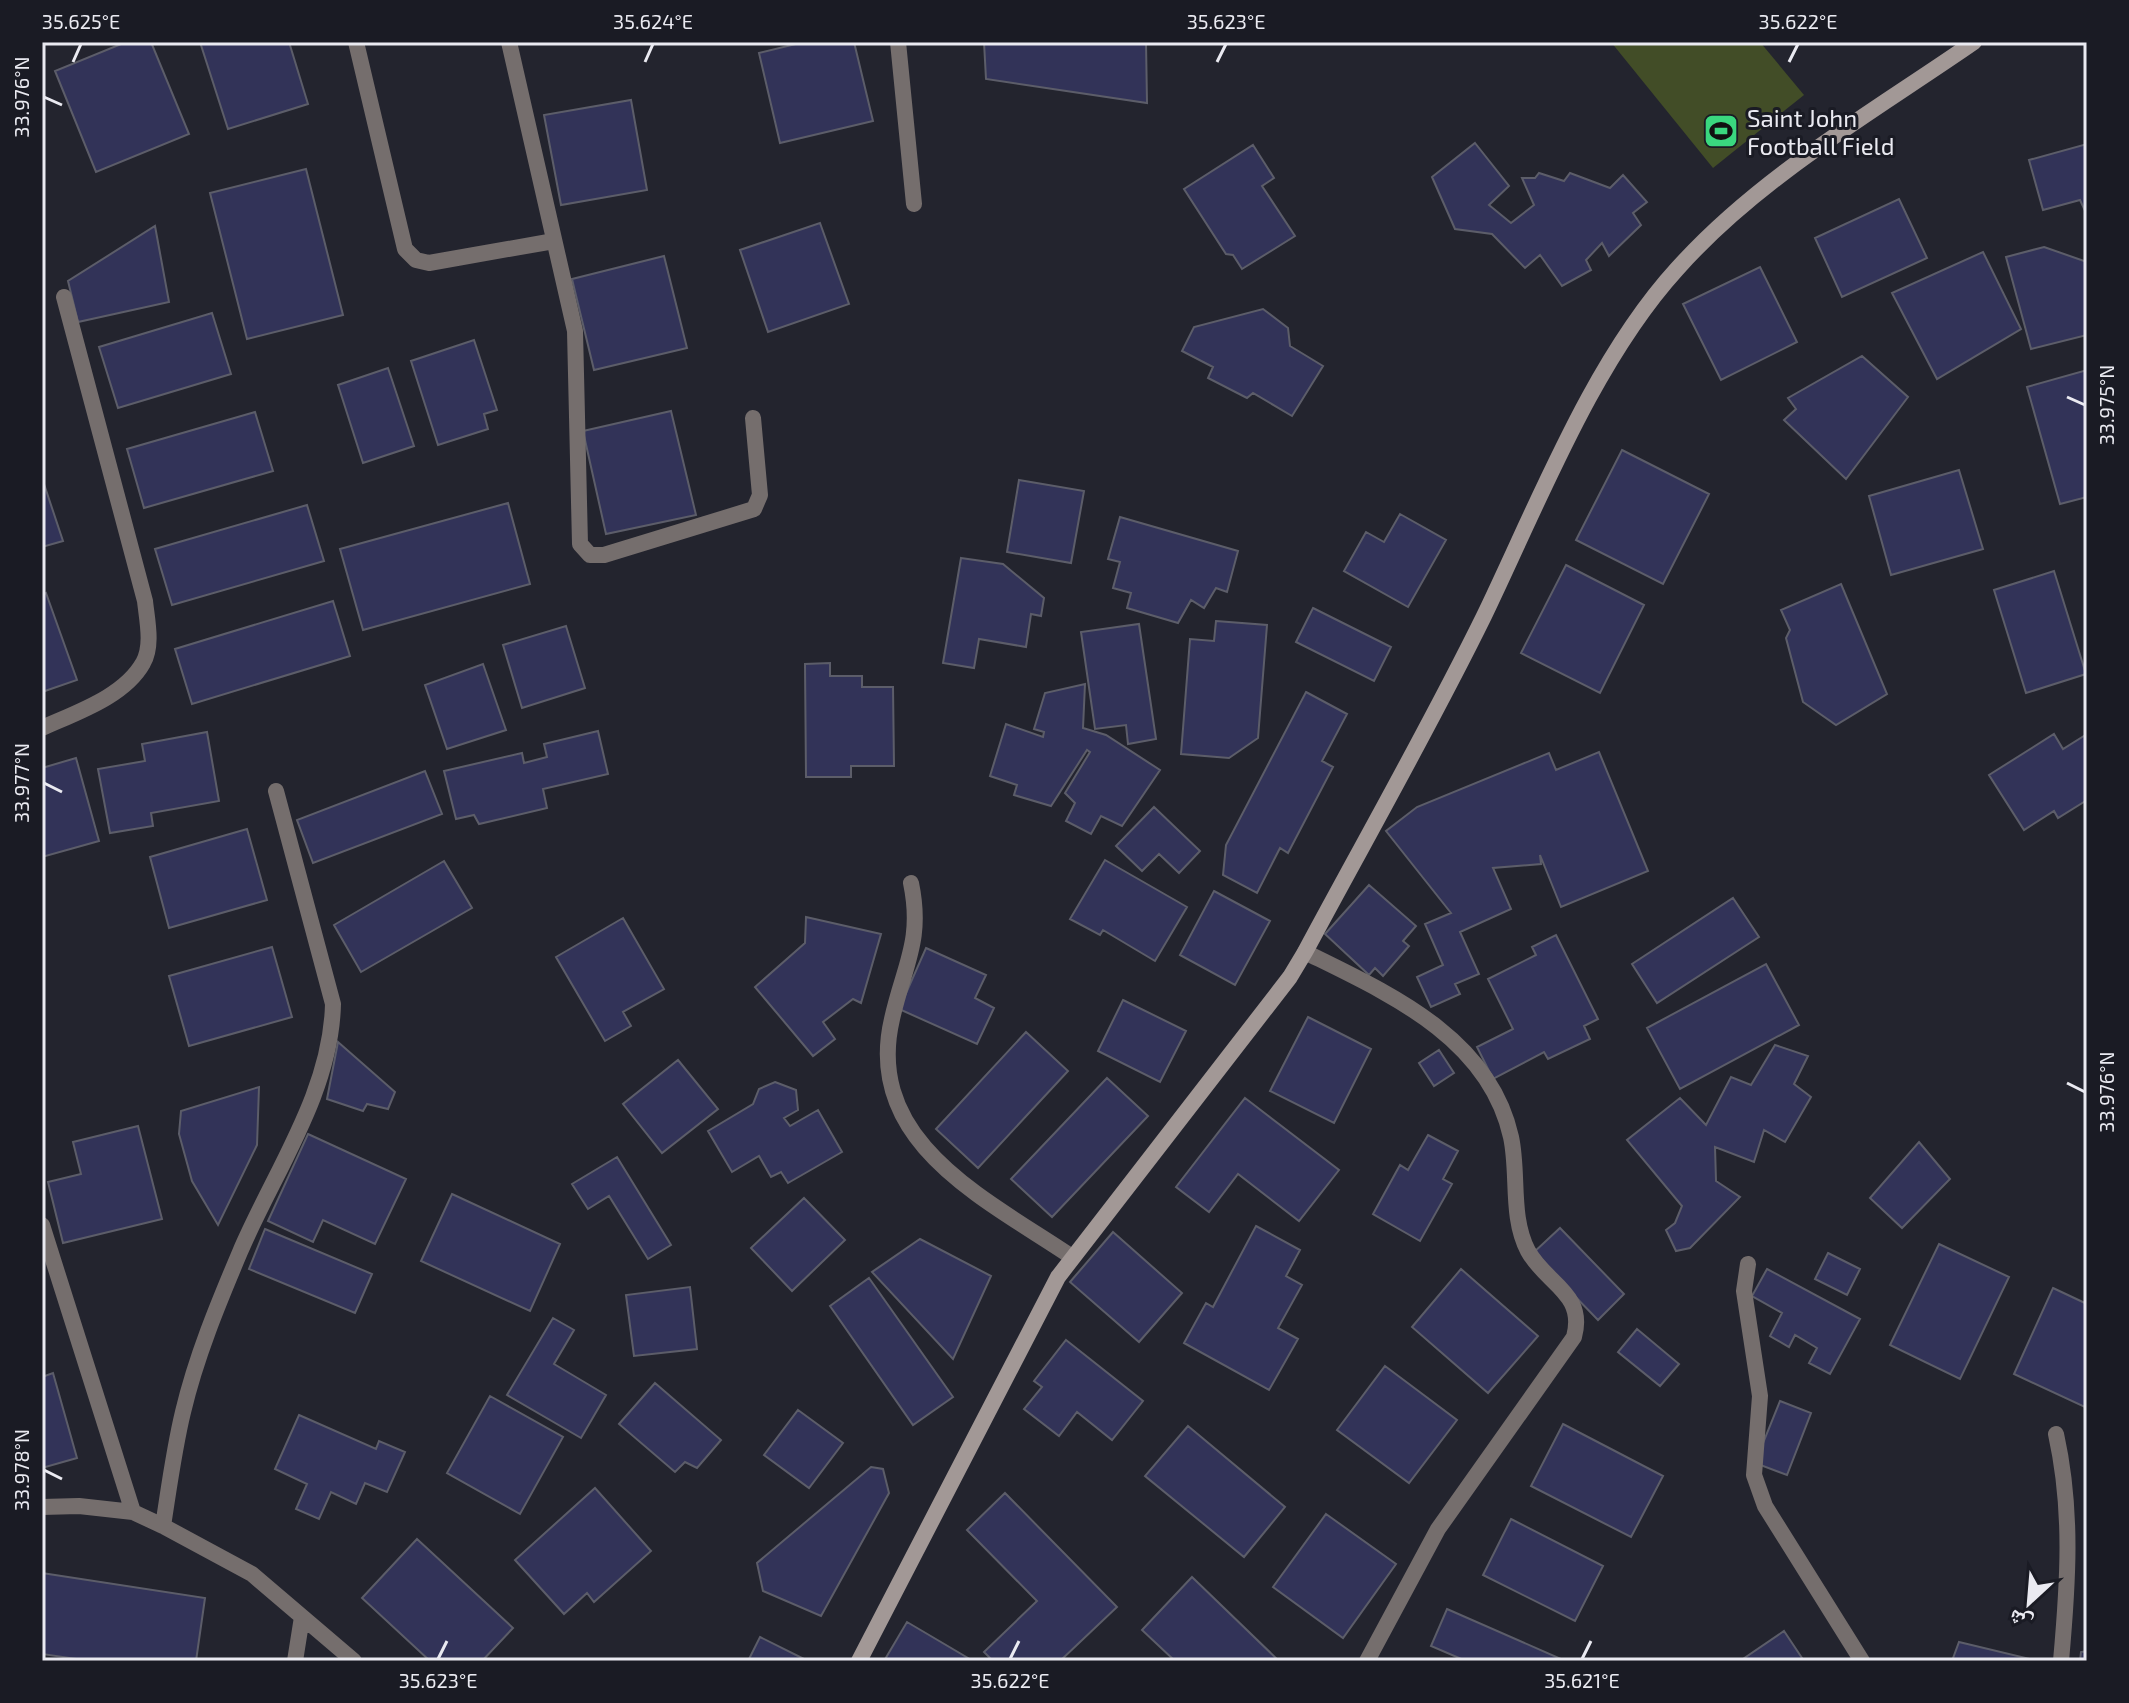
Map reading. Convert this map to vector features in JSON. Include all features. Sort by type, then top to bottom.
[{"type":"main road","points":[[859,1661],[1030,1327],[1072,1257],[1290,977],[1305,952],[1464,657],[1585,409],[1627,332],[1676,270],[1718,227],[1772,183],[1974,42]]},
{"type":"street","points":[[356,42],[405,249],[416,260],[429,263],[554,241]]},
{"type":"street","points":[[509,42],[575,331],[580,544],[590,555],[604,555],[754,509],[760,495],[753,418]]},
{"type":"street","points":[[898,42],[914,204]]},
{"type":"street","points":[[42,728],[123,686],[144,662],[149,636],[145,601],[64,297]]},
{"type":"street","points":[[163,1526],[182,1414],[200,1353],[241,1250],[313,1096],[332,1033],[333,1004],[276,791]]},
{"type":"street","points":[[911,883],[917,929],[894,1010],[888,1049],[891,1085],[901,1116],[940,1165],[1072,1257]]},
{"type":"street","points":[[1305,952],[1390,993],[1435,1024],[1472,1059],[1502,1105],[1512,1139],[1518,1224],[1529,1253],[1572,1302],[1579,1320],[1574,1337],[1438,1529],[1367,1661]]},
{"type":"street","points":[[42,1225],[133,1512]]},
{"type":"street","points":[[1748,1264],[1744,1291],[1760,1396],[1754,1475],[1765,1506],[1862,1661]]},
{"type":"street","points":[[2056,1434],[2068,1498],[2069,1541],[2061,1661]]},
{"type":"street","points":[[42,1507],[79,1506],[133,1512],[163,1526],[252,1574],[354,1661]]},
{"type":"street","points":[[295,1661],[302,1617]]},
{"type":"green space","name":"Saint John Football Field","points":[[1611,42],[1760,42],[1804,95],[1713,168]]},
{"type":"building","points":[[126,42],[151,42],[189,134],[96,172],[55,71]]},
{"type":"building","points":[[200,42],[289,42],[308,104],[228,129]]},
{"type":"building","points":[[804,42],[854,42],[873,121],[780,143],[759,53]]},
{"type":"building","points":[[984,42],[1146,42],[1147,103],[986,79]]},
{"type":"building","points":[[631,100],[647,190],[561,205],[544,115]]},
{"type":"building","points":[[1475,143],[1509,186],[1489,205],[1511,223],[1534,205],[1522,178],[1535,178],[1539,173],[1564,181],[1570,173],[1610,188],[1623,175],[1647,202],[1633,213],[1641,225],[1609,256],[1602,243],[1586,260],[1591,270],[1562,286],[1540,255],[1525,268],[1492,234],[1455,229],[1432,177]]},
{"type":"building","points":[[2087,144],[2087,215],[2080,200],[2043,210],[2029,160]]},
{"type":"building","points":[[1253,145],[1274,178],[1262,186],[1295,236],[1242,269],[1233,255],[1226,254],[1184,189]]},
{"type":"building","points":[[306,169],[343,315],[247,339],[210,193]]},
{"type":"building","points":[[1899,199],[1927,258],[1842,297],[1815,238]]},
{"type":"building","points":[[820,223],[849,304],[768,332],[740,250]]},
{"type":"building","points":[[155,226],[169,302],[78,322],[68,281]]},
{"type":"building","points":[[2044,247],[2087,262],[2087,335],[2031,349],[2006,257]]},
{"type":"building","points":[[1983,252],[2021,329],[1937,379],[1892,293]]},
{"type":"building","points":[[664,256],[687,348],[594,370],[572,279]]},
{"type":"building","points":[[1760,267],[1797,342],[1721,380],[1683,304]]},
{"type":"building","points":[[1263,309],[1288,328],[1290,346],[1323,366],[1292,416],[1253,393],[1247,398],[1208,378],[1213,367],[1182,351],[1194,327]]},
{"type":"building","points":[[212,313],[231,374],[118,408],[99,347]]},
{"type":"building","points":[[474,340],[497,410],[484,414],[488,429],[438,445],[411,361]]},
{"type":"building","points":[[1862,356],[1908,397],[1846,479],[1784,420],[1796,409],[1788,398]]},
{"type":"building","points":[[388,368],[414,446],[363,463],[338,385]]},
{"type":"building","points":[[2087,370],[2087,497],[2060,504],[2027,387]]},
{"type":"building","points":[[671,411],[696,515],[606,534],[583,431]]},
{"type":"building","points":[[255,412],[273,471],[144,508],[127,449]]},
{"type":"building","points":[[1622,450],[1709,494],[1663,584],[1576,540]]},
{"type":"building","points":[[1959,470],[1983,549],[1891,575],[1869,496]]},
{"type":"building","points":[[42,478],[63,541],[42,547]]},
{"type":"building","points":[[1019,480],[1084,491],[1071,563],[1007,552]]},
{"type":"building","points":[[508,503],[530,584],[363,630],[340,549]]},
{"type":"building","points":[[307,505],[324,561],[172,605],[155,549]]},
{"type":"building","points":[[1400,514],[1446,540],[1408,607],[1344,571],[1366,532],[1384,542]]},
{"type":"building","points":[[1120,517],[1238,551],[1227,592],[1216,588],[1204,608],[1191,600],[1178,623],[1127,608],[1131,593],[1113,588],[1120,562],[1108,559]]},
{"type":"building","points":[[961,558],[1003,564],[1044,598],[1041,616],[1031,614],[1026,647],[979,639],[974,668],[943,663]]},
{"type":"building","points":[[1566,565],[1644,605],[1600,693],[1521,653]]},
{"type":"building","points":[[2054,571],[2086,674],[2026,693],[1994,590]]},
{"type":"building","points":[[1841,584],[1887,694],[1836,725],[1803,702],[1786,638],[1790,630],[1781,610]]},
{"type":"building","points":[[46,593],[77,680],[42,692],[42,595]]},
{"type":"building","points":[[333,601],[350,656],[192,704],[175,649]]},
{"type":"building","points":[[1313,608],[1391,647],[1374,681],[1296,642]]},
{"type":"building","points":[[1216,621],[1267,625],[1258,738],[1229,758],[1181,754],[1190,639],[1214,641]]},
{"type":"building","points":[[1139,624],[1156,739],[1128,744],[1126,725],[1095,729],[1081,632]]},
{"type":"building","points":[[566,626],[585,688],[522,708],[503,645]]},
{"type":"building","points":[[830,663],[830,676],[862,676],[862,687],[893,687],[894,766],[851,766],[851,777],[806,777],[805,664]]},
{"type":"building","points":[[483,664],[506,730],[447,749],[425,685]]},
{"type":"building","points":[[1085,684],[1083,728],[1106,735],[1160,770],[1122,826],[1101,816],[1091,834],[1066,821],[1075,803],[1065,793],[1090,752],[1087,750],[1051,806],[1014,795],[1017,785],[990,776],[1006,724],[1043,737],[1044,732],[1034,729],[1045,693]]},
{"type":"building","points":[[1306,692],[1347,714],[1322,761],[1333,767],[1288,853],[1280,848],[1257,893],[1223,875],[1226,845]]},
{"type":"building","points":[[598,731],[608,774],[543,789],[547,808],[479,824],[474,815],[456,819],[444,771],[522,753],[524,763],[547,757],[544,744]]},
{"type":"building","points":[[207,732],[219,801],[151,813],[153,826],[110,833],[98,769],[145,761],[142,744]]},
{"type":"building","points":[[2054,734],[2063,749],[2087,734],[2087,800],[2058,818],[2054,811],[2024,830],[1989,775]]},
{"type":"building","points":[[1599,752],[1648,871],[1561,907],[1540,855],[1541,864],[1493,868],[1511,909],[1460,932],[1479,974],[1455,984],[1460,994],[1431,1007],[1417,977],[1443,965],[1425,924],[1451,913],[1386,831],[1417,807],[1549,753],[1556,770]]},
{"type":"building","points":[[76,758],[99,841],[42,857],[42,768]]},
{"type":"building","points":[[425,771],[442,814],[313,863],[297,820]]},
{"type":"building","points":[[1154,807],[1200,851],[1179,873],[1159,854],[1142,871],[1116,846]]},
{"type":"building","points":[[247,829],[267,900],[169,928],[150,857]]},
{"type":"building","points":[[1105,860],[1187,907],[1155,961],[1103,930],[1100,935],[1070,919]]},
{"type":"building","points":[[444,861],[472,908],[361,972],[334,925]]},
{"type":"building","points":[[1369,885],[1416,926],[1403,941],[1409,946],[1383,976],[1375,968],[1369,975],[1325,934]]},
{"type":"building","points":[[1214,891],[1270,921],[1235,985],[1180,955]]},
{"type":"building","points":[[1733,898],[1759,937],[1657,1003],[1632,964]]},
{"type":"building","points":[[806,917],[881,934],[861,1003],[853,999],[823,1022],[835,1039],[813,1056],[755,987],[805,943]]},
{"type":"building","points":[[623,918],[664,989],[623,1012],[631,1026],[605,1041],[556,957]]},
{"type":"building","points":[[1556,935],[1598,1019],[1584,1026],[1590,1039],[1548,1059],[1544,1052],[1493,1079],[1477,1047],[1513,1029],[1488,979],[1536,955],[1532,947]]},
{"type":"building","points":[[272,947],[292,1017],[189,1046],[169,976]]},
{"type":"building","points":[[926,948],[986,975],[975,998],[994,1008],[977,1044],[899,1009]]},
{"type":"building","points":[[1766,964],[1799,1025],[1680,1089],[1647,1028]]},
{"type":"building","points":[[1123,1000],[1186,1031],[1160,1082],[1098,1051]]},
{"type":"building","points":[[1308,1017],[1371,1049],[1334,1123],[1270,1091]]},
{"type":"building","points":[[1026,1032],[1068,1071],[978,1168],[936,1129]]},
{"type":"building","points":[[338,1042],[395,1092],[388,1109],[367,1104],[363,1111],[327,1099]]},
{"type":"building","points":[[1775,1045],[1808,1056],[1794,1084],[1811,1097],[1785,1142],[1764,1130],[1754,1162],[1715,1147],[1716,1181],[1740,1197],[1690,1248],[1676,1251],[1666,1230],[1675,1223],[1682,1206],[1627,1140],[1680,1098],[1706,1125],[1731,1077],[1751,1085]]},
{"type":"building","points":[[1439,1050],[1454,1073],[1434,1086],[1419,1063]]},
{"type":"building","points":[[678,1060],[718,1109],[662,1153],[623,1104]]},
{"type":"building","points":[[1107,1078],[1148,1116],[1052,1217],[1011,1179]]},
{"type":"building","points":[[775,1082],[796,1090],[798,1110],[784,1118],[790,1126],[818,1110],[842,1152],[788,1183],[781,1172],[771,1177],[759,1156],[732,1172],[708,1131],[753,1104],[759,1089]]},
{"type":"building","points":[[259,1087],[257,1145],[218,1225],[192,1181],[179,1134],[181,1111]]},
{"type":"building","points":[[1245,1098],[1339,1170],[1299,1221],[1238,1174],[1209,1212],[1176,1187]]},
{"type":"building","points":[[138,1126],[162,1219],[63,1243],[48,1182],[81,1174],[73,1142]]},
{"type":"building","points":[[308,1134],[406,1179],[375,1244],[323,1220],[313,1242],[268,1221]]},
{"type":"building","points":[[1428,1135],[1458,1151],[1443,1179],[1452,1184],[1420,1241],[1373,1214],[1400,1165],[1408,1170]]},
{"type":"building","points":[[1919,1142],[1950,1179],[1902,1228],[1870,1198]]},
{"type":"building","points":[[617,1157],[671,1245],[648,1259],[609,1196],[588,1209],[572,1184]]},
{"type":"building","points":[[452,1194],[560,1244],[530,1311],[421,1261]]},
{"type":"building","points":[[804,1198],[845,1240],[792,1291],[751,1248]]},
{"type":"building","points":[[1256,1226],[1300,1250],[1286,1276],[1302,1285],[1278,1328],[1298,1339],[1269,1390],[1184,1343],[1206,1303],[1213,1307]]},
{"type":"building","points":[[1560,1228],[1624,1294],[1598,1320],[1533,1253]]},
{"type":"building","points":[[265,1229],[372,1274],[355,1313],[249,1269]]},
{"type":"building","points":[[1113,1232],[1182,1293],[1139,1342],[1070,1282]]},
{"type":"building","points":[[920,1239],[991,1276],[953,1359],[872,1272]]},
{"type":"building","points":[[1939,1244],[2009,1277],[1960,1379],[1890,1345]]},
{"type":"building","points":[[1828,1253],[1860,1269],[1847,1295],[1815,1279]]},
{"type":"building","points":[[1461,1269],[1538,1336],[1488,1393],[1412,1327]]},
{"type":"building","points":[[1767,1269],[1860,1319],[1830,1374],[1809,1363],[1817,1348],[1795,1335],[1789,1347],[1770,1336],[1782,1313],[1752,1296]]},
{"type":"building","points":[[869,1278],[953,1397],[913,1425],[830,1306]]},
{"type":"building","points":[[690,1287],[697,1349],[634,1356],[626,1295]]},
{"type":"building","points":[[2053,1288],[2087,1304],[2087,1408],[2014,1374]]},
{"type":"building","points":[[553,1318],[574,1330],[554,1364],[606,1395],[581,1438],[507,1395]]},
{"type":"building","points":[[1637,1329],[1679,1364],[1660,1386],[1618,1352]]},
{"type":"building","points":[[1066,1340],[1143,1401],[1112,1440],[1077,1412],[1059,1436],[1024,1409],[1042,1387],[1034,1381]]},
{"type":"building","points":[[1385,1366],[1457,1420],[1409,1483],[1337,1430]]},
{"type":"building","points":[[53,1373],[77,1458],[42,1468],[42,1377]]},
{"type":"building","points":[[655,1383],[721,1440],[697,1468],[685,1462],[675,1472],[619,1424]]},
{"type":"building","points":[[490,1396],[563,1437],[520,1514],[447,1473]]},
{"type":"building","points":[[1780,1401],[1811,1413],[1787,1475],[1755,1463]]},
{"type":"building","points":[[798,1410],[843,1443],[809,1488],[764,1455]]},
{"type":"building","points":[[299,1415],[376,1449],[379,1441],[405,1452],[387,1492],[365,1483],[356,1504],[331,1492],[319,1519],[296,1509],[307,1484],[275,1469]]},
{"type":"building","points":[[1563,1424],[1663,1476],[1631,1537],[1531,1486]]},
{"type":"building","points":[[1188,1426],[1285,1507],[1244,1557],[1145,1476]]},
{"type":"building","points":[[871,1467],[883,1469],[889,1493],[821,1616],[763,1591],[757,1563]]},
{"type":"building","points":[[595,1488],[651,1551],[594,1602],[587,1593],[564,1614],[515,1560]]},
{"type":"building","points":[[1005,1493],[1117,1607],[1060,1661],[993,1661],[984,1652],[1037,1601],[967,1530]]},
{"type":"building","points":[[1326,1514],[1396,1564],[1343,1638],[1273,1587]]},
{"type":"building","points":[[1511,1519],[1603,1566],[1575,1621],[1483,1575]]},
{"type":"building","points":[[417,1539],[513,1628],[482,1661],[430,1661],[362,1598]]},
{"type":"building","points":[[42,1573],[205,1598],[196,1661],[90,1661],[42,1654]]},
{"type":"building","points":[[1192,1577],[1279,1661],[1175,1661],[1142,1630]]},
{"type":"building","points":[[1447,1609],[1561,1659],[1466,1661],[1431,1646]]},
{"type":"building","points":[[907,1622],[973,1661],[884,1661]]},
{"type":"building","points":[[1784,1631],[1804,1661],[1740,1661]]},
{"type":"building","points":[[760,1637],[808,1661],[748,1661]]},
{"type":"building","points":[[1959,1642],[2038,1661],[1952,1661]]},
{"type":"building","points":[[2087,1651],[2087,1661],[2080,1661],[2081,1652]]},
{"type":"place","name":"Saint John Football Field","points":[[1721,131]]}]
